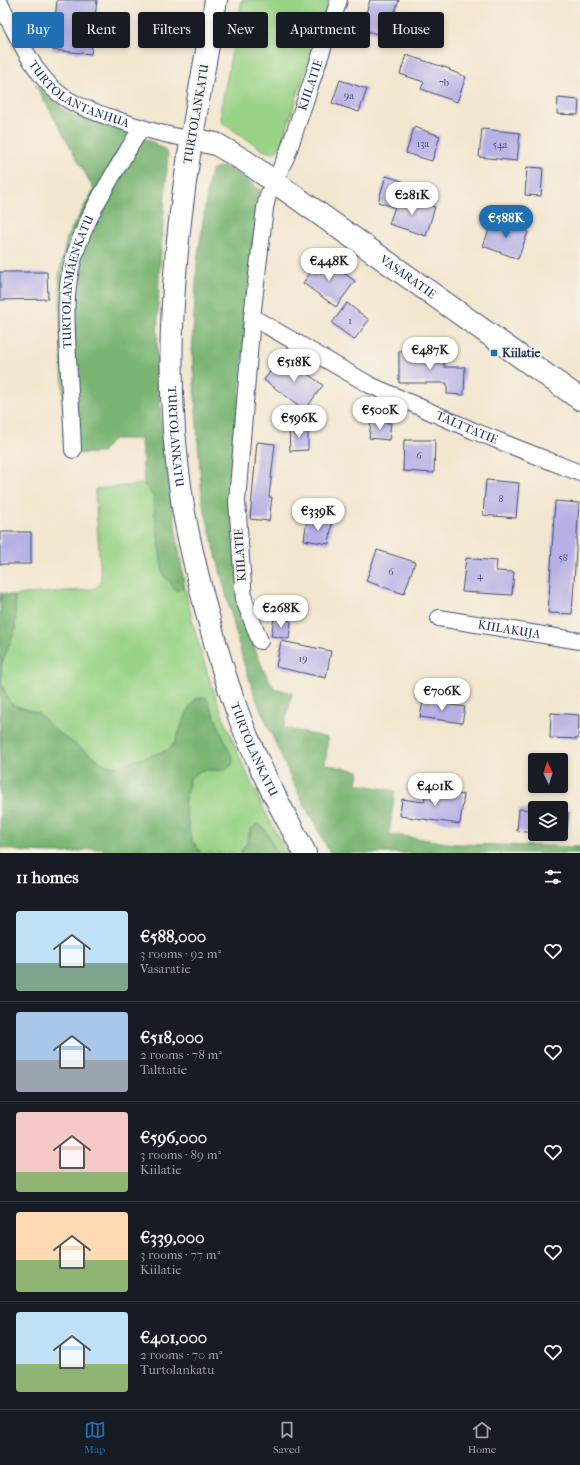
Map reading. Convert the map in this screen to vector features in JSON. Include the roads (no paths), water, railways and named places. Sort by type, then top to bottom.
[{"type":"main road","name":"TURTOLANKATU","points":[[216,0],[188,160],[176,262],[172,355],[174,423],[182,500],[190,545],[210,625],[235,707],[271,791],[305,853]]},
{"type":"main road","name":"VASARATIE","points":[[192,139],[210,142],[222,147],[274,182],[580,399]]},
{"type":"street","name":"KIILATIE","points":[[260,641],[244,600],[237,502],[252,317],[265,208],[268,195],[287,155],[339,0]]},
{"type":"street","name":"TURTOLANTANHUA","points":[[0,4],[40,73],[56,92],[80,106],[141,128],[162,134],[192,139]]},
{"type":"street","name":"TURTOLANMÄENKATU","points":[[73,450],[66,330],[71,269],[82,232],[103,192],[141,128]]},
{"type":"street","name":"TALTTATIE","points":[[252,317],[370,385],[474,432],[580,473]]},
{"type":"street","name":"KIILAKUJA","points":[[439,618],[580,641]]},
{"type":"place","name":"Kiilatie","points":[[494,353]]}]
